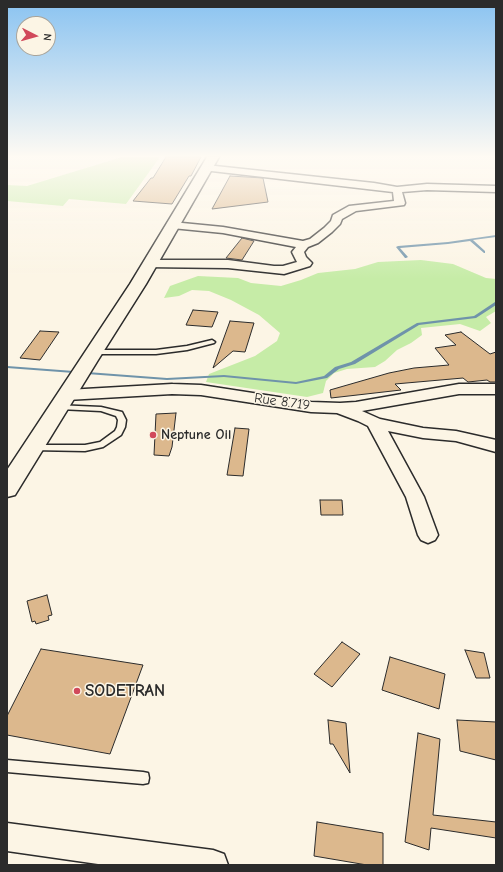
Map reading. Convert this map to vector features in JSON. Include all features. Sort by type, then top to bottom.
[{"type":"highway","points":[[7,490],[150,264],[188,198]]},
{"type":"street","points":[[150,264],[228,264],[284,270],[306,263],[301,259],[298,252],[304,245],[328,230],[336,222],[337,217],[353,208],[400,203],[399,198]]},
{"type":"street","points":[[172,225],[223,230],[304,245]]},
{"type":"street","name":"Rue 8.719","points":[[66,396],[172,389],[194,390],[310,407],[340,408],[356,407],[459,389],[496,389]]},
{"type":"street","points":[[340,408],[375,423],[423,433],[456,436],[496,446]]},
{"type":"street","points":[[375,423],[415,497],[428,535]]},
{"type":"street","points":[[7,837],[213,865]]},
{"type":"lane","points":[[90,357],[156,352],[187,348],[212,342]]},
{"type":"lane","points":[[33,448],[85,448],[104,444],[118,433],[122,420],[119,414],[66,396]]},
{"type":"lane","points":[[7,766],[143,778]]},
{"type":"green space","points":[[7,198],[131,198],[126,204],[69,199],[63,206],[7,201]]},
{"type":"green space","points":[[421,260],[453,264],[486,278],[496,279],[496,311],[486,317],[491,323],[480,331],[460,324],[421,328],[422,335],[411,343],[397,350],[385,361],[375,367],[347,369],[334,373],[326,381],[323,393],[307,397],[206,382],[209,374],[255,356],[277,341],[280,333],[259,315],[231,300],[209,291],[192,290],[179,296],[164,298],[170,286],[198,276],[238,278],[251,283],[281,286],[318,273],[355,269],[378,262]]},
{"type":"building","points":[[136,198],[176,198],[172,204],[133,201]]},
{"type":"building","points":[[218,198],[267,198],[268,202],[212,209]]},
{"type":"building","points":[[242,238],[254,241],[242,260],[226,258]]},
{"type":"building","points":[[193,310],[218,312],[212,327],[186,325]]},
{"type":"building","points":[[230,321],[254,323],[245,352],[233,351],[213,368]]},
{"type":"building","points":[[40,331],[59,332],[40,360],[20,358]]},
{"type":"building","points":[[461,332],[490,354],[496,352],[496,382],[490,382],[487,380],[468,382],[463,378],[395,384],[401,390],[331,398],[330,390],[389,373],[414,368],[449,365],[435,348],[456,345],[445,335]]},
{"type":"building","points":[[176,413],[172,447],[169,456],[154,455],[156,414]]},
{"type":"building","points":[[235,428],[249,429],[243,476],[227,475]]},
{"type":"building","points":[[320,500],[342,500],[343,515],[321,515]]},
{"type":"building","points":[[47,595],[52,615],[48,616],[49,620],[36,624],[35,621],[32,622],[27,601]]},
{"type":"building","points":[[342,642],[360,654],[332,687],[314,674]]},
{"type":"building","name":"SODETRAN","points":[[41,649],[143,665],[110,754],[7,735],[7,716]]},
{"type":"building","points":[[465,650],[484,653],[490,678],[476,678]]},
{"type":"building","points":[[390,657],[445,674],[439,709],[382,690]]},
{"type":"building","points":[[328,720],[346,723],[350,773],[333,744],[330,744]]},
{"type":"building","points":[[457,720],[496,722],[496,760],[460,751]]},
{"type":"building","points":[[418,733],[440,739],[433,815],[496,822],[496,838],[431,828],[429,850],[405,842]]},
{"type":"building","points":[[317,822],[383,833],[383,865],[367,865],[314,856]]},
{"type":"waterway","points":[[406,257],[398,247],[448,243],[496,236]]},
{"type":"waterway","points":[[471,240],[484,252]]},
{"type":"waterway","points":[[7,367],[167,379],[224,376],[296,383],[325,377],[337,368],[353,363],[418,324],[475,317],[496,303]]},
{"type":"place","name":"Neptune Oil","points":[[153,435]]},
{"type":"place","name":"SODETRAN","points":[[77,691]]}]
